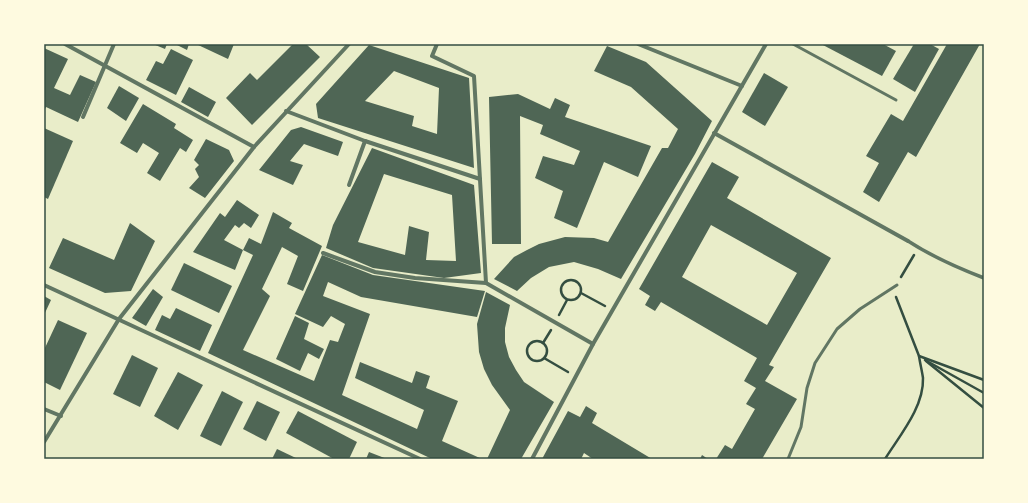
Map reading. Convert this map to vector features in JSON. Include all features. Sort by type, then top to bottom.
[{"type":"street","points":[[65,44],[254,147]]},
{"type":"street","points":[[83,117],[114,44]]},
{"type":"street","points":[[44,442],[119,319],[254,147],[349,44]]},
{"type":"street","points":[[437,44],[432,56],[474,76],[486,283]]},
{"type":"street","points":[[638,44],[742,86]]},
{"type":"street","points":[[532,459],[613,310],[766,44]]},
{"type":"street","points":[[286,111],[365,141],[480,179]]},
{"type":"street","points":[[714,133],[918,248],[984,278]]},
{"type":"street","points":[[349,185],[365,141]]},
{"type":"street","points":[[323,253],[375,272],[415,278],[486,283],[594,344]]},
{"type":"street","points":[[44,285],[420,459]]},
{"type":"street","points":[[44,408],[61,416]]},
{"type":"lane","points":[[793,44],[896,100]]},
{"type":"lane","points":[[788,459],[801,427],[807,388],[815,363],[837,329],[860,309],[897,285]]},
{"type":"path","points":[[886,459],[906,428],[921,396],[923,377],[919,356],[893,291],[918,248]]},
{"type":"path","points":[[572,280],[578,282],[581,287],[581,293],[578,298],[568,300],[563,296],[561,291],[562,285],[567,281],[572,280]]},
{"type":"path","points":[[581,293],[613,310]]},
{"type":"path","points":[[543,343],[568,300]]},
{"type":"path","points":[[538,341],[543,343],[547,354],[544,358],[539,361],[533,361],[528,357],[526,352],[528,346],[532,342],[538,341]]},
{"type":"path","points":[[919,356],[984,380]]},
{"type":"path","points":[[919,356],[984,393]]},
{"type":"path","points":[[919,356],[984,408]]},
{"type":"path","points":[[544,358],[576,376]]},
{"type":"building","points":[[153,44],[167,44],[165,49]]},
{"type":"building","points":[[175,44],[189,44],[187,50]]},
{"type":"building","points":[[196,44],[234,44],[228,59]]},
{"type":"building","points":[[293,44],[306,44],[320,57],[252,125],[226,98],[250,73],[257,80]]},
{"type":"building","points":[[821,44],[883,44],[896,51],[882,76]]},
{"type":"building","points":[[914,44],[930,44],[939,49],[915,92],[893,79]]},
{"type":"building","points":[[947,44],[980,44],[916,157],[908,152],[879,202],[863,192],[879,163],[866,156],[891,114],[903,121]]},
{"type":"building","points":[[369,45],[469,78],[474,168],[318,118],[316,104]],"holes":[[[394,71],[439,88],[437,134],[412,126],[414,116],[365,101]]]},
{"type":"building","points":[[607,46],[646,62],[712,121],[695,154],[621,279],[598,269],[574,262],[549,267],[531,278],[517,291],[494,279],[514,257],[527,250],[539,244],[565,237],[594,238],[608,242],[662,148],[668,148],[678,129],[631,87],[594,71]]},
{"type":"building","points":[[44,48],[68,59],[54,88],[70,95],[80,75],[96,82],[78,122],[46,107],[44,111]]},
{"type":"building","points":[[171,49],[193,60],[176,95],[146,80],[156,61],[163,64]]},
{"type":"building","points":[[764,73],[788,87],[765,126],[742,112]]},
{"type":"building","points":[[119,86],[139,98],[126,121],[107,108]]},
{"type":"building","points":[[189,87],[216,102],[208,117],[181,102]]},
{"type":"building","points":[[518,94],[550,109],[555,98],[570,105],[565,117],[651,146],[638,177],[604,162],[577,228],[554,218],[563,191],[535,178],[543,156],[574,165],[580,151],[540,134],[543,125],[520,116],[521,244],[492,244],[489,97]]},
{"type":"building","points":[[143,104],[176,124],[174,128],[193,140],[186,152],[180,148],[160,181],[147,173],[159,153],[143,143],[137,153],[120,143]]},
{"type":"building","points":[[301,127],[343,142],[338,156],[304,144],[290,161],[303,165],[293,185],[259,170],[291,130]]},
{"type":"building","points":[[44,128],[73,141],[48,199],[44,197]]},
{"type":"building","points":[[206,139],[229,150],[234,161],[205,198],[189,188],[199,177],[195,169],[199,165],[194,160]]},
{"type":"building","points":[[372,148],[474,185],[481,273],[444,278],[373,268],[326,248],[333,225]],"holes":[[[384,174],[452,195],[456,261],[426,260],[429,232],[409,226],[405,255],[358,242]]]},
{"type":"building","points":[[712,162],[739,177],[727,198],[831,258],[769,365],[774,367],[765,381],[797,399],[762,459],[716,459],[725,445],[732,449],[755,409],[746,404],[756,388],[744,381],[757,358],[661,302],[655,311],[645,305],[650,296],[639,289]],"holes":[[[711,225],[797,273],[767,325],[682,277]]]},
{"type":"building","points":[[237,200],[259,215],[251,228],[244,223],[239,228],[235,225],[224,240],[243,250],[235,270],[193,252],[220,213],[225,217]]},
{"type":"building","points":[[273,212],[292,223],[289,228],[322,246],[303,291],[287,284],[298,256],[282,247],[262,289],[270,296],[243,350],[314,381],[330,340],[338,342],[345,324],[331,316],[323,327],[295,314],[322,255],[373,275],[485,291],[477,317],[361,297],[328,282],[323,296],[370,314],[342,395],[417,429],[424,410],[355,378],[360,362],[412,383],[416,371],[430,376],[426,388],[458,401],[442,441],[482,459],[432,459],[208,353],[253,255],[243,250],[249,238],[261,244]]},
{"type":"building","points":[[130,223],[155,241],[131,291],[105,293],[49,268],[63,238],[114,260]]},
{"type":"building","points":[[184,263],[232,286],[219,313],[171,290]]},
{"type":"building","points":[[153,289],[163,297],[146,326],[132,318]]},
{"type":"building","points":[[486,292],[510,305],[505,328],[505,342],[509,357],[516,370],[524,382],[554,402],[521,459],[487,459],[510,410],[492,385],[484,369],[479,352],[477,324]]},
{"type":"building","points":[[44,296],[51,300],[44,315]]},
{"type":"building","points":[[176,308],[212,325],[200,351],[155,330],[162,315],[170,319]]},
{"type":"building","points":[[295,316],[309,323],[304,339],[324,349],[319,359],[308,353],[300,371],[276,359]]},
{"type":"building","points":[[58,320],[87,333],[60,390],[44,382],[44,350]]},
{"type":"building","points":[[132,355],[158,368],[140,407],[113,394]]},
{"type":"building","points":[[178,372],[203,385],[178,430],[154,416]]},
{"type":"building","points":[[222,391],[243,402],[221,446],[200,436]]},
{"type":"building","points":[[257,401],[280,412],[266,441],[243,429]]},
{"type":"building","points":[[586,406],[597,413],[592,423],[652,459],[593,459],[584,453],[581,459],[542,459],[568,411],[580,417]]},
{"type":"building","points":[[298,411],[357,442],[349,459],[334,459],[286,433]]},
{"type":"building","points":[[277,449],[298,459],[272,459]]},
{"type":"building","points":[[369,452],[387,459],[366,459]]},
{"type":"building","points":[[702,455],[708,459],[700,459]]}]
